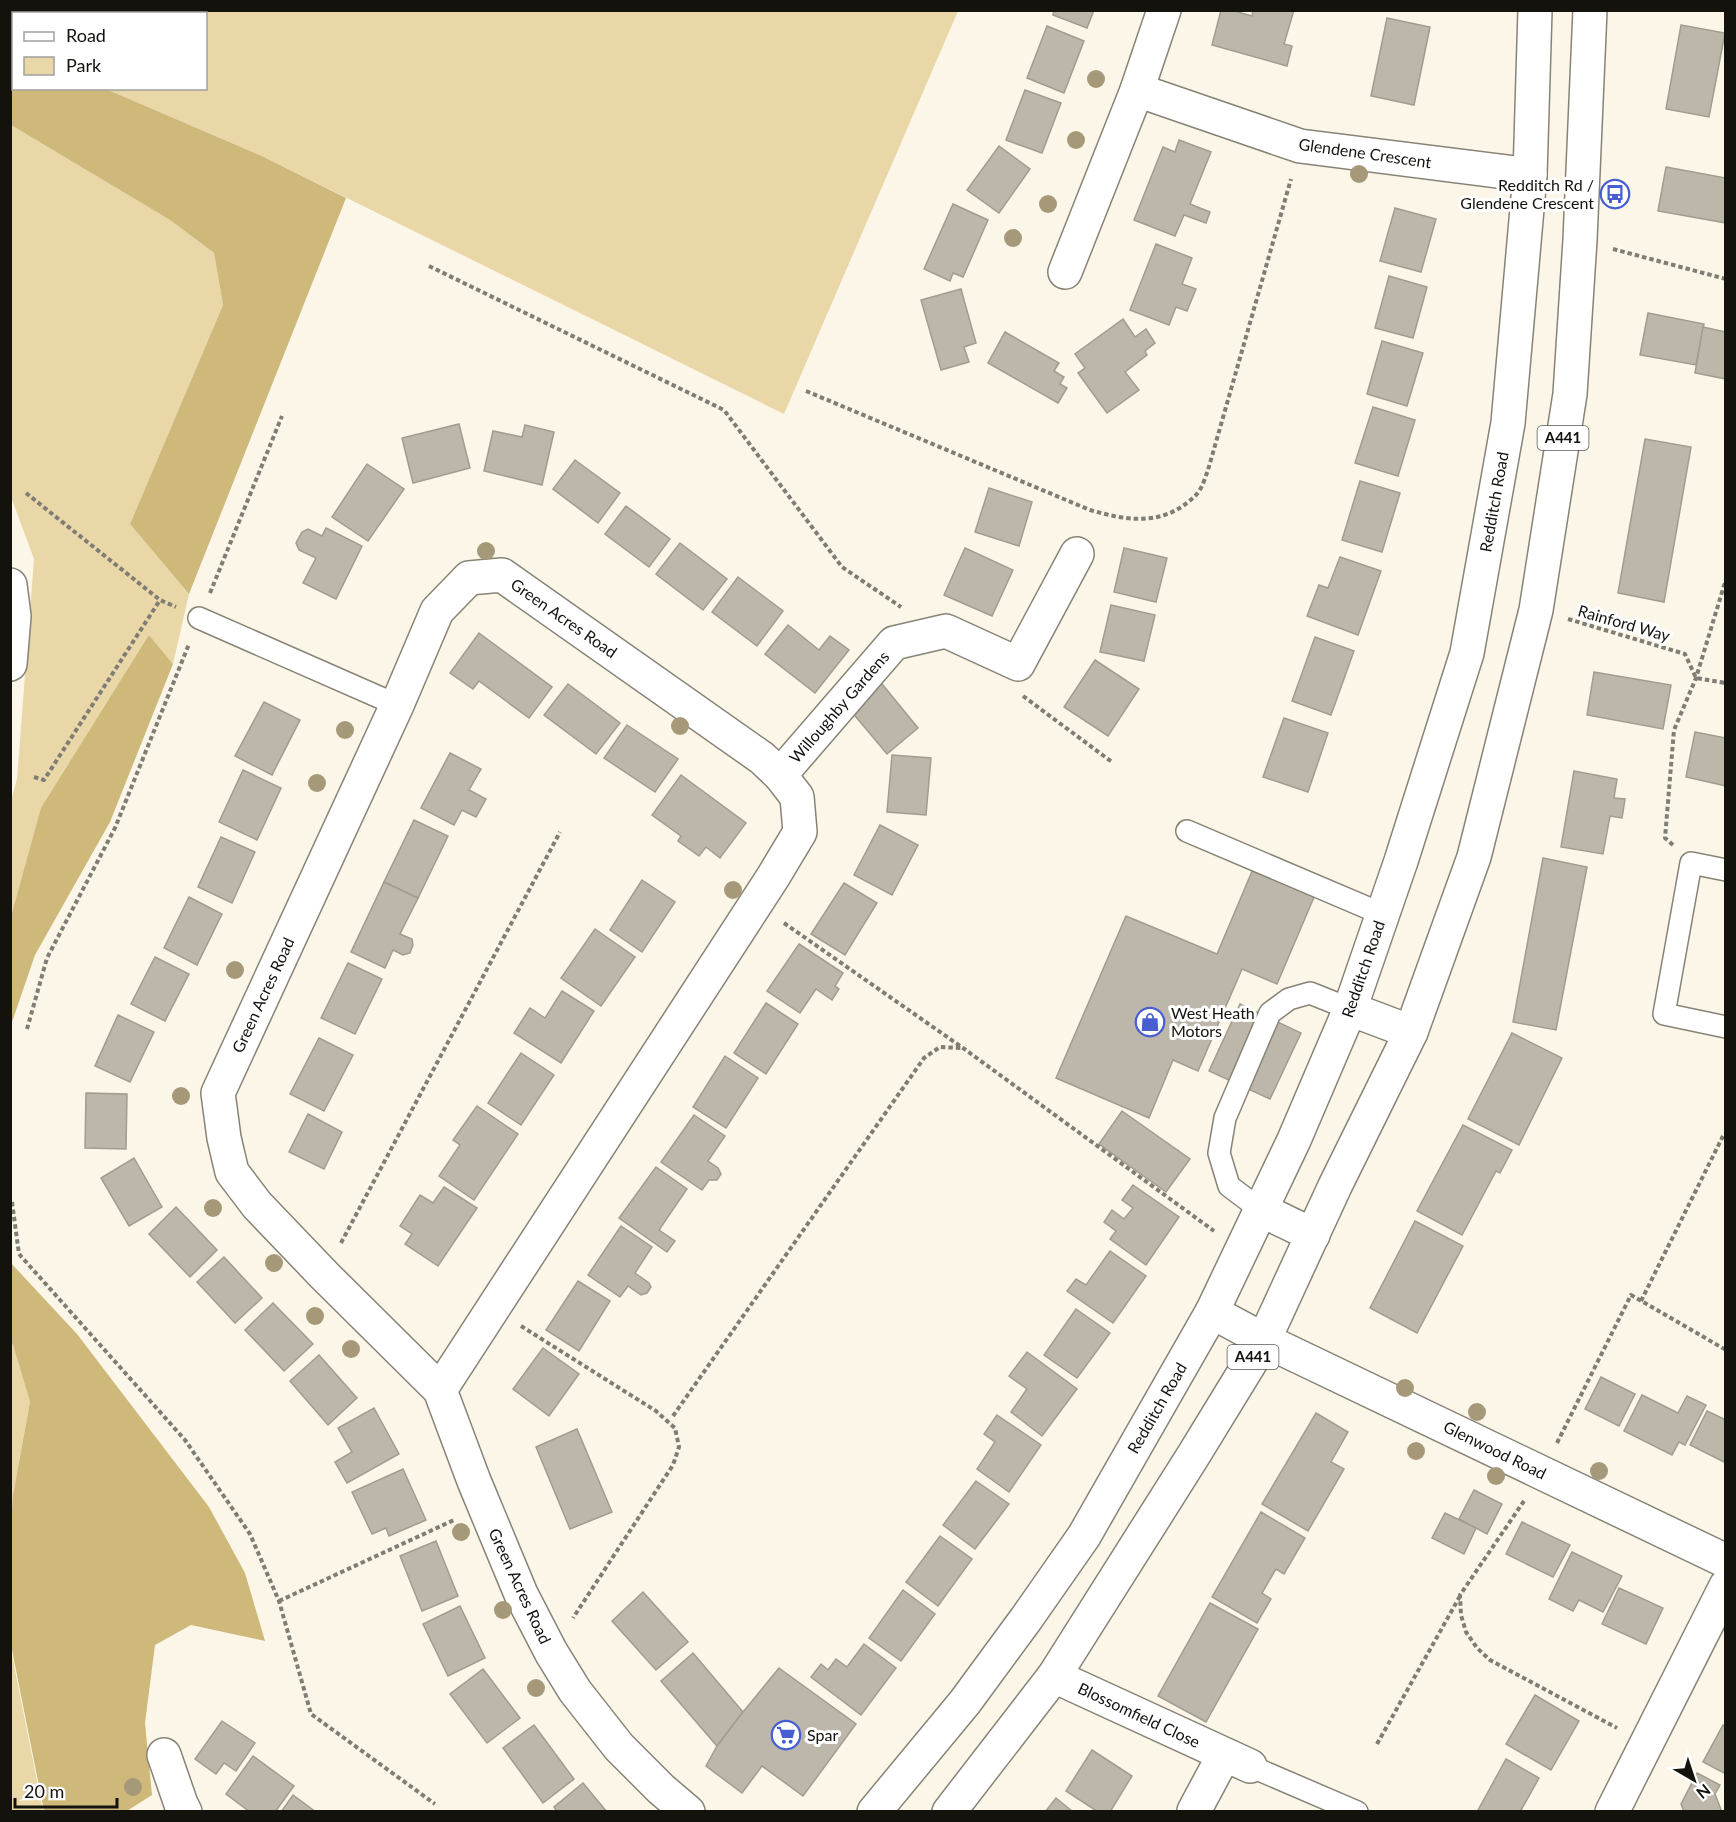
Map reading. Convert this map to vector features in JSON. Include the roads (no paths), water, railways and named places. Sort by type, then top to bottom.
[{"type":"main road","points":[[1065,272],[1137,90],[1164,10]]},
{"type":"main road","name":"Redditch Road","points":[[874,1812],[964,1702],[1084,1536],[1212,1312],[1294,1140],[1350,1010],[1467,653],[1508,423],[1530,175],[1535,10]]},
{"type":"main road","name":"A441","points":[[949,1812],[1054,1676],[1264,1340],[1411,1032],[1474,857],[1536,610],[1570,394],[1580,240],[1590,10]]},
{"type":"main road","name":"Glendene Crescent","points":[[1137,90],[1300,146],[1530,175]]},
{"type":"main road","name":"Willoughby Gardens","points":[[780,775],[894,643],[946,631],[1018,664],[1077,554]]},
{"type":"main road","name":"Green Acres Road","points":[[440,1390],[800,832],[797,797],[780,775],[762,758],[502,575],[468,578],[437,611],[397,705],[218,1093],[224,1137],[232,1172],[257,1205],[440,1390],[484,1506],[521,1594],[551,1652],[575,1691],[619,1747],[688,1812]]},
{"type":"main road","points":[[10,585],[14,616],[10,664]]},
{"type":"main road","points":[[1350,1010],[1411,1032]]},
{"type":"main road","points":[[1261,1210],[1313,1235]]},
{"type":"main road","name":"Glenwood Road","points":[[1212,1312],[1264,1340],[1725,1561]]},
{"type":"main road","points":[[1612,1812],[1725,1586]]},
{"type":"main road","name":"Blossomfield Close","points":[[1054,1676],[1237,1761]]},
{"type":"main road","points":[[164,1755],[176,1809]]},
{"type":"main road","points":[[1194,1811],[1237,1761]]},
{"type":"lane","points":[[200,618],[397,705]]},
{"type":"lane","points":[[1187,831],[1383,914]]},
{"type":"lane","points":[[1725,870],[1691,863],[1664,1014],[1725,1027]]},
{"type":"lane","points":[[1261,1210],[1229,1186],[1219,1153],[1225,1118],[1270,1013],[1289,999],[1310,993],[1350,1010]]},
{"type":"lane","points":[[1237,1761],[1357,1812]]},
{"type":"place","name":"Redditch Rd / Glendene Crescent","points":[[1615,194]]},
{"type":"place","name":"West Heath Motors","points":[[1150,1022]]},
{"type":"place","name":"Spar","points":[[786,1735]]}]
